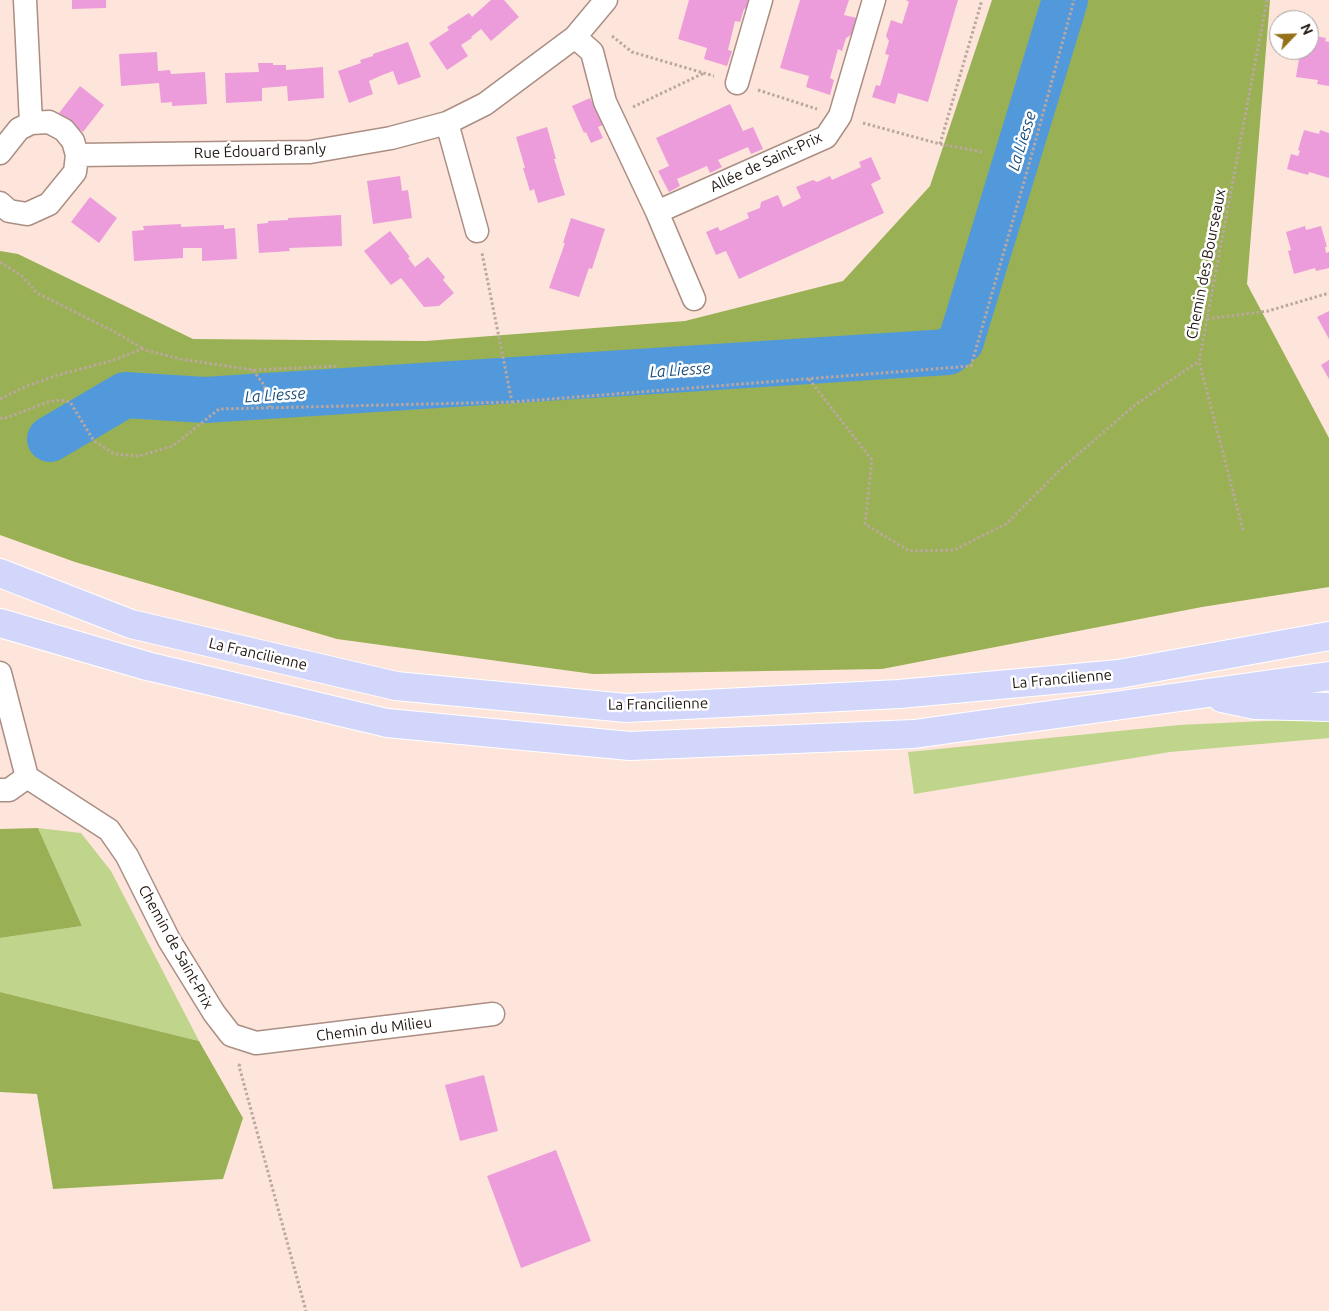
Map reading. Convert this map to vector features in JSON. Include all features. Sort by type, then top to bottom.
[{"type":"highway","name":"La Francilienne","points":[[0,573],[131,624],[396,686],[626,708],[899,694],[1119,674],[1329,636]]},
{"type":"highway","name":"La Francilienne","points":[[0,623],[147,666],[387,723],[630,746],[914,734],[1329,676]]},
{"type":"highway","points":[[1204,694],[1255,705],[1329,707]]},
{"type":"street","points":[[25,0],[31,123]]},
{"type":"street","name":"Rue Édouard Branly","points":[[77,155],[310,152],[391,138],[447,123],[485,104],[575,37],[606,0]]},
{"type":"street","points":[[737,83],[761,0]]},
{"type":"street","name":"Allée de Saint-Prix","points":[[656,212],[826,137],[840,116],[874,0]]},
{"type":"street","points":[[575,37],[592,52],[605,102],[694,299]]},
{"type":"street","points":[[0,152],[19,129],[31,123],[49,122],[64,130],[73,141],[77,155],[75,172],[50,204],[28,214],[9,211],[0,203]]},
{"type":"street","points":[[447,123],[477,231]]},
{"type":"street","points":[[0,672],[27,777],[9,790],[0,790]]},
{"type":"street","name":"Chemin de Saint-Prix","points":[[27,777],[109,830],[127,856],[170,940],[214,1013],[231,1035],[256,1043]]},
{"type":"street","name":"Chemin du Milieu","points":[[256,1043],[492,1014]]},
{"type":"path","points":[[940,144],[982,0]]},
{"type":"path","points":[[0,418],[3,419],[48,402],[60,400],[70,402],[94,440],[114,454],[139,456],[173,446],[219,409],[270,405],[512,402],[972,366],[1074,0]]},
{"type":"path","name":"Chemin des Bourseaux","points":[[1243,530],[1199,361],[1267,0]]},
{"type":"path","points":[[589,20],[632,52],[840,116],[940,144],[982,152]]},
{"type":"path","points":[[612,118],[704,73]]},
{"type":"path","points":[[477,231],[512,402]]},
{"type":"path","points":[[0,262],[22,276],[37,293],[111,330],[142,348],[180,359],[254,370],[337,366]]},
{"type":"path","points":[[1207,319],[1268,311],[1329,293]]},
{"type":"path","points":[[0,399],[27,386],[58,375],[111,361],[142,348]]},
{"type":"path","points":[[808,378],[872,460],[865,524],[909,551],[954,550],[1006,524],[1062,468],[1135,404],[1199,361]]},
{"type":"path","points":[[254,370],[264,385],[270,405]]},
{"type":"path","points":[[256,1043],[239,1066],[306,1311]]},
{"type":"green space","points":[[992,0],[1270,0],[1247,284],[1329,438],[1329,587],[1202,607],[882,669],[593,674],[337,639],[75,562],[0,535],[0,251],[18,254],[193,339],[426,341],[685,321],[843,281],[930,186]]},
{"type":"green space","points":[[1329,719],[1329,738],[1170,752],[914,794],[908,752],[1179,725]]},
{"type":"green space","points":[[38,828],[81,833],[111,871],[199,1041],[0,992],[0,938],[82,926]]},
{"type":"green space","points":[[38,828],[82,926],[0,938],[0,829]]},
{"type":"green space","points":[[0,992],[199,1041],[243,1118],[223,1179],[53,1189],[37,1094],[0,1092]]},
{"type":"building","points":[[72,0],[106,0],[106,8],[72,9]]},
{"type":"building","points":[[491,0],[504,0],[519,17],[491,41],[481,29],[461,45],[468,56],[447,70],[429,43],[449,30],[447,27],[469,13],[472,17]]},
{"type":"building","points":[[689,0],[751,0],[749,7],[744,9],[740,22],[735,21],[728,50],[732,51],[727,66],[704,59],[707,48],[678,39]]},
{"type":"building","points":[[800,0],[849,0],[844,15],[857,18],[851,35],[846,38],[842,51],[838,49],[830,78],[834,80],[830,95],[806,87],[809,76],[780,68]]},
{"type":"building","points":[[906,0],[958,0],[928,102],[898,93],[895,104],[872,97],[876,85],[880,86],[889,55],[885,54],[889,41],[886,36],[891,20],[902,24],[909,2]]},
{"type":"building","points":[[1319,37],[1326,38],[1325,41],[1329,42],[1329,86],[1317,84],[1318,80],[1296,77],[1299,60],[1319,60]]},
{"type":"building","points":[[408,42],[421,77],[398,85],[393,71],[369,81],[373,94],[349,103],[338,71],[361,63],[360,60],[373,56],[373,54]]},
{"type":"building","points":[[157,52],[158,71],[170,70],[171,74],[205,72],[207,104],[172,106],[172,102],[161,103],[159,83],[121,86],[119,54]]},
{"type":"building","points":[[258,63],[286,65],[286,70],[323,67],[324,98],[288,101],[287,86],[262,88],[262,101],[226,103],[225,73],[259,72]]},
{"type":"building","points":[[80,86],[104,105],[83,132],[59,113]]},
{"type":"building","points":[[590,98],[603,125],[598,127],[603,138],[591,143],[586,132],[584,133],[572,106]]},
{"type":"building","points":[[730,104],[743,131],[753,127],[763,149],[751,154],[748,147],[718,160],[722,167],[710,173],[707,166],[677,179],[680,186],[669,192],[658,171],[669,166],[656,138]]},
{"type":"building","points":[[547,127],[565,195],[538,203],[534,189],[530,191],[516,137]]},
{"type":"building","points":[[1304,130],[1319,134],[1320,130],[1329,133],[1329,178],[1309,172],[1308,175],[1287,169],[1291,154],[1298,156]]},
{"type":"building","points":[[871,157],[881,179],[871,184],[884,213],[739,279],[726,251],[716,255],[706,232],[718,227],[720,231],[749,218],[747,213],[760,208],[761,202],[778,195],[783,207],[801,198],[796,187],[813,180],[817,182],[830,176],[832,180],[861,167],[859,162]]},
{"type":"building","points":[[400,176],[402,191],[408,190],[412,218],[373,224],[367,181]]},
{"type":"building","points":[[90,197],[117,218],[99,243],[71,222]]},
{"type":"building","points":[[341,215],[342,246],[289,248],[290,251],[259,253],[257,224],[268,223],[268,221],[288,220],[288,218]]},
{"type":"building","points":[[571,218],[605,229],[592,269],[589,268],[579,297],[549,288],[565,243],[563,243]]},
{"type":"building","points":[[181,224],[181,227],[224,225],[224,229],[235,228],[237,259],[202,261],[202,248],[183,248],[183,258],[134,261],[132,231],[144,230],[143,226]]},
{"type":"building","points":[[1305,226],[1306,230],[1321,226],[1327,247],[1325,247],[1326,253],[1329,252],[1329,268],[1316,271],[1315,268],[1294,274],[1288,251],[1291,250],[1286,232]]},
{"type":"building","points":[[390,231],[410,257],[408,258],[415,267],[428,257],[445,277],[443,280],[454,293],[439,306],[424,307],[401,278],[391,285],[364,251]]},
{"type":"building","points":[[1329,311],[1329,339],[1317,317]]},
{"type":"building","points":[[1329,360],[1329,379],[1321,365]]},
{"type":"building","points":[[484,1075],[498,1131],[460,1141],[445,1085]]},
{"type":"building","points":[[556,1150],[591,1241],[521,1268],[487,1176]]},
{"type":"waterway","name":"La Liesse","points":[[50,439],[125,395],[205,400],[948,352],[961,341],[1065,0]]}]
